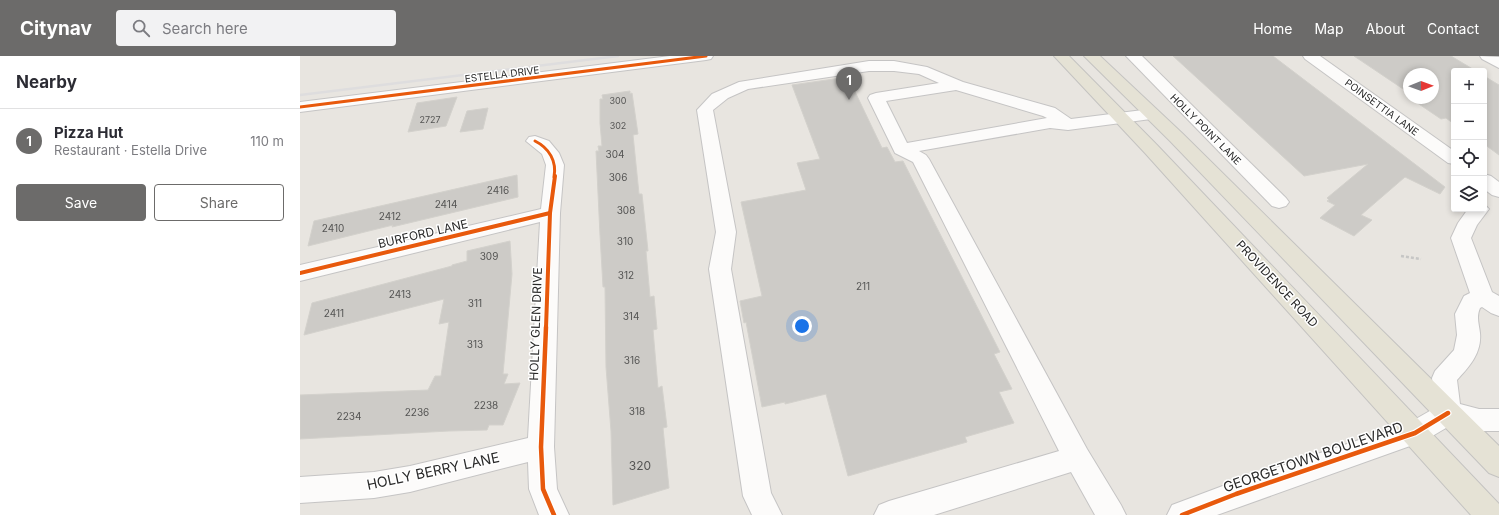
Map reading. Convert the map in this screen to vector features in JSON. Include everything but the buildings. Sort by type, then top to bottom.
[{"type":"main road","name":"PROVIDENCE ROAD","points":[[1061,56],[1121,118],[1490,515]]},
{"type":"main road","points":[[1092,56],[1499,464]]},
{"type":"street","name":"ESTELLA DRIVE","points":[[303,111],[706,56]]},
{"type":"street","name":"HOLLY POINT LANE","points":[[1133,56],[1278,202]]},
{"type":"street","name":"POINSETTIA LANE","points":[[1310,56],[1451,157]]},
{"type":"street","points":[[1487,56],[1499,63]]},
{"type":"street","points":[[767,515],[757,496],[720,269],[726,232],[704,110],[710,102],[724,92],[745,85],[869,66],[894,66],[922,70],[957,85],[1050,112],[1068,125]]},
{"type":"street","points":[[957,85],[876,98],[901,149],[920,160],[1077,458],[1112,515]]},
{"type":"street","points":[[901,149],[1050,123],[1068,125],[1151,114]]},
{"type":"street","points":[[920,160],[1056,134],[1068,125]]},
{"type":"street","name":"HOLLY GLEN DRIVE","points":[[535,141],[546,149],[555,165],[550,213],[541,447],[543,489],[554,515]]},
{"type":"street","points":[[1487,182],[1499,191]]},
{"type":"street","points":[[1487,204],[1499,197]]},
{"type":"street","points":[[1477,212],[1468,223],[1461,238],[1491,302],[1472,302],[1466,315],[1470,334],[1467,348],[1462,361],[1451,369],[1444,378],[1448,413],[1479,420],[1499,420]]},
{"type":"street","name":"BURFORD LANE","points":[[300,273],[550,213]]},
{"type":"street","name":"GEORGETOWN BOULEVARD","points":[[1182,515],[1236,494],[1415,433],[1448,413]]},
{"type":"street","name":"HOLLY BERRY LANE","points":[[300,490],[340,488],[395,481],[541,447]]},
{"type":"street","points":[[889,515],[1077,458]]},
{"type":"path","points":[[1401,256],[1421,259]]},
{"type":"railway","points":[[300,95],[618,56]]},
{"type":"cycle path","points":[[300,107],[706,56]]},
{"type":"cycle path","points":[[535,141],[543,145],[550,153],[555,165],[550,213],[541,447],[543,489],[554,515]]},
{"type":"cycle path","points":[[300,273],[550,213]]},
{"type":"cycle path","points":[[1182,515],[1236,494],[1415,433],[1448,413]]},
{"type":"place","name":"Pizza Hut","points":[[849,100]]}]
